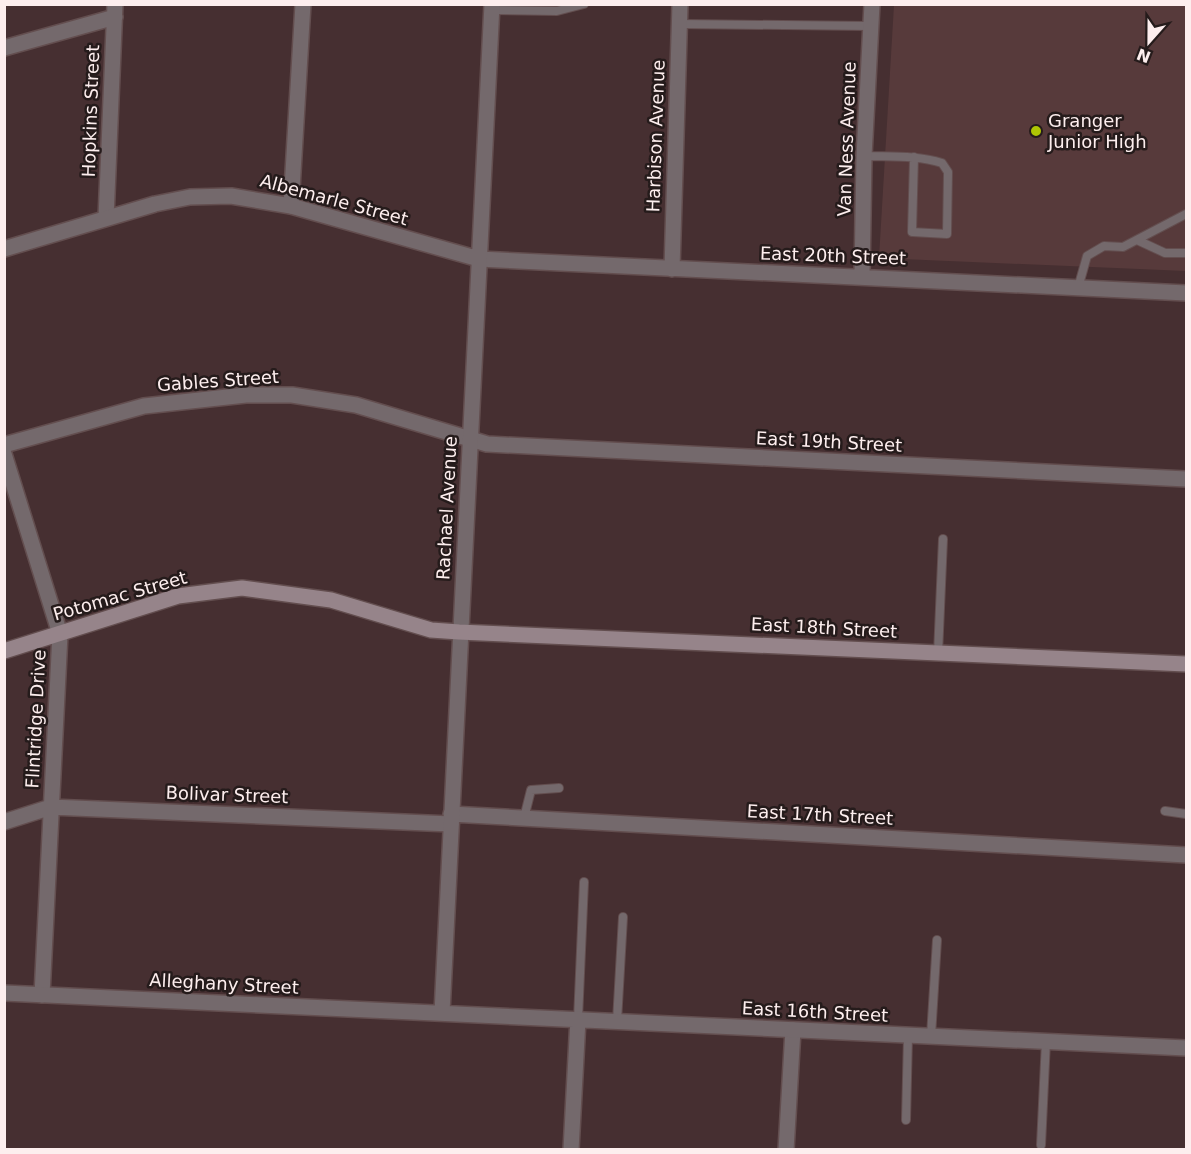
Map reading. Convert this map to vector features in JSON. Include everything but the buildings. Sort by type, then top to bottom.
[{"type":"main road","name":"Potomac Street","points":[[4,651],[178,596],[242,588],[331,600],[431,630],[459,632]]},
{"type":"main road","name":"East 18th Street","points":[[459,632],[1186,664]]},
{"type":"street","points":[[291,206],[303,4]]},
{"type":"street","name":"Harbison Avenue","points":[[672,269],[680,4]]},
{"type":"street","name":"Van Ness Avenue","points":[[862,276],[864,156],[872,4]]},
{"type":"street","name":"Rachael Avenue","points":[[442,1013],[459,632],[492,7]]},
{"type":"street","points":[[4,48],[115,11]]},
{"type":"street","name":"Hopkins Street","points":[[106,218],[115,11]]},
{"type":"street","name":"Albemarle Street","points":[[4,249],[173,200],[211,195],[251,197],[291,206],[479,259]]},
{"type":"street","name":"East 20th Street","points":[[479,259],[1186,293]]},
{"type":"street","name":"Gables Street","points":[[4,445],[103,415],[144,406],[246,395],[292,396],[356,405],[470,439]]},
{"type":"street","name":"East 19th Street","points":[[470,439],[487,444],[1186,478]]},
{"type":"street","name":"Flintridge Drive","points":[[4,454],[60,634],[42,995]]},
{"type":"street","name":"Bolivar Street","points":[[4,822],[51,807],[451,819]]},
{"type":"street","name":"East 17th Street","points":[[451,819],[524,818],[1186,855]]},
{"type":"street","name":"Alleghany Street","points":[[4,993],[442,1013]]},
{"type":"street","name":"East 16th Street","points":[[442,1013],[1186,1048]]},
{"type":"street","points":[[571,1149],[578,1019]]},
{"type":"street","points":[[786,1149],[793,1030]]},
{"type":"lane","points":[[492,7],[557,11],[584,4]]},
{"type":"lane","points":[[679,24],[871,26]]},
{"type":"lane","points":[[864,156],[914,157],[942,163],[948,172],[947,234],[912,232],[914,157]]},
{"type":"lane","points":[[1078,288],[1087,255],[1104,246],[1123,247],[1186,214]]},
{"type":"lane","points":[[1137,240],[1165,253],[1186,253]]},
{"type":"lane","points":[[938,654],[943,539]]},
{"type":"lane","points":[[524,818],[531,790],[559,788]]},
{"type":"lane","points":[[1165,811],[1186,814]]},
{"type":"lane","points":[[578,1019],[584,882]]},
{"type":"lane","points":[[617,1021],[623,917]]},
{"type":"lane","points":[[932,1036],[937,940]]},
{"type":"lane","points":[[906,1120],[908,1036]]},
{"type":"lane","points":[[1041,1145],[1046,1041]]},
{"type":"shaded area","name":"Granger Junior High","points":[[894,5],[1186,5],[1186,271],[879,258]]},
{"type":"place","name":"Granger Junior High","points":[[1036,131]]}]
